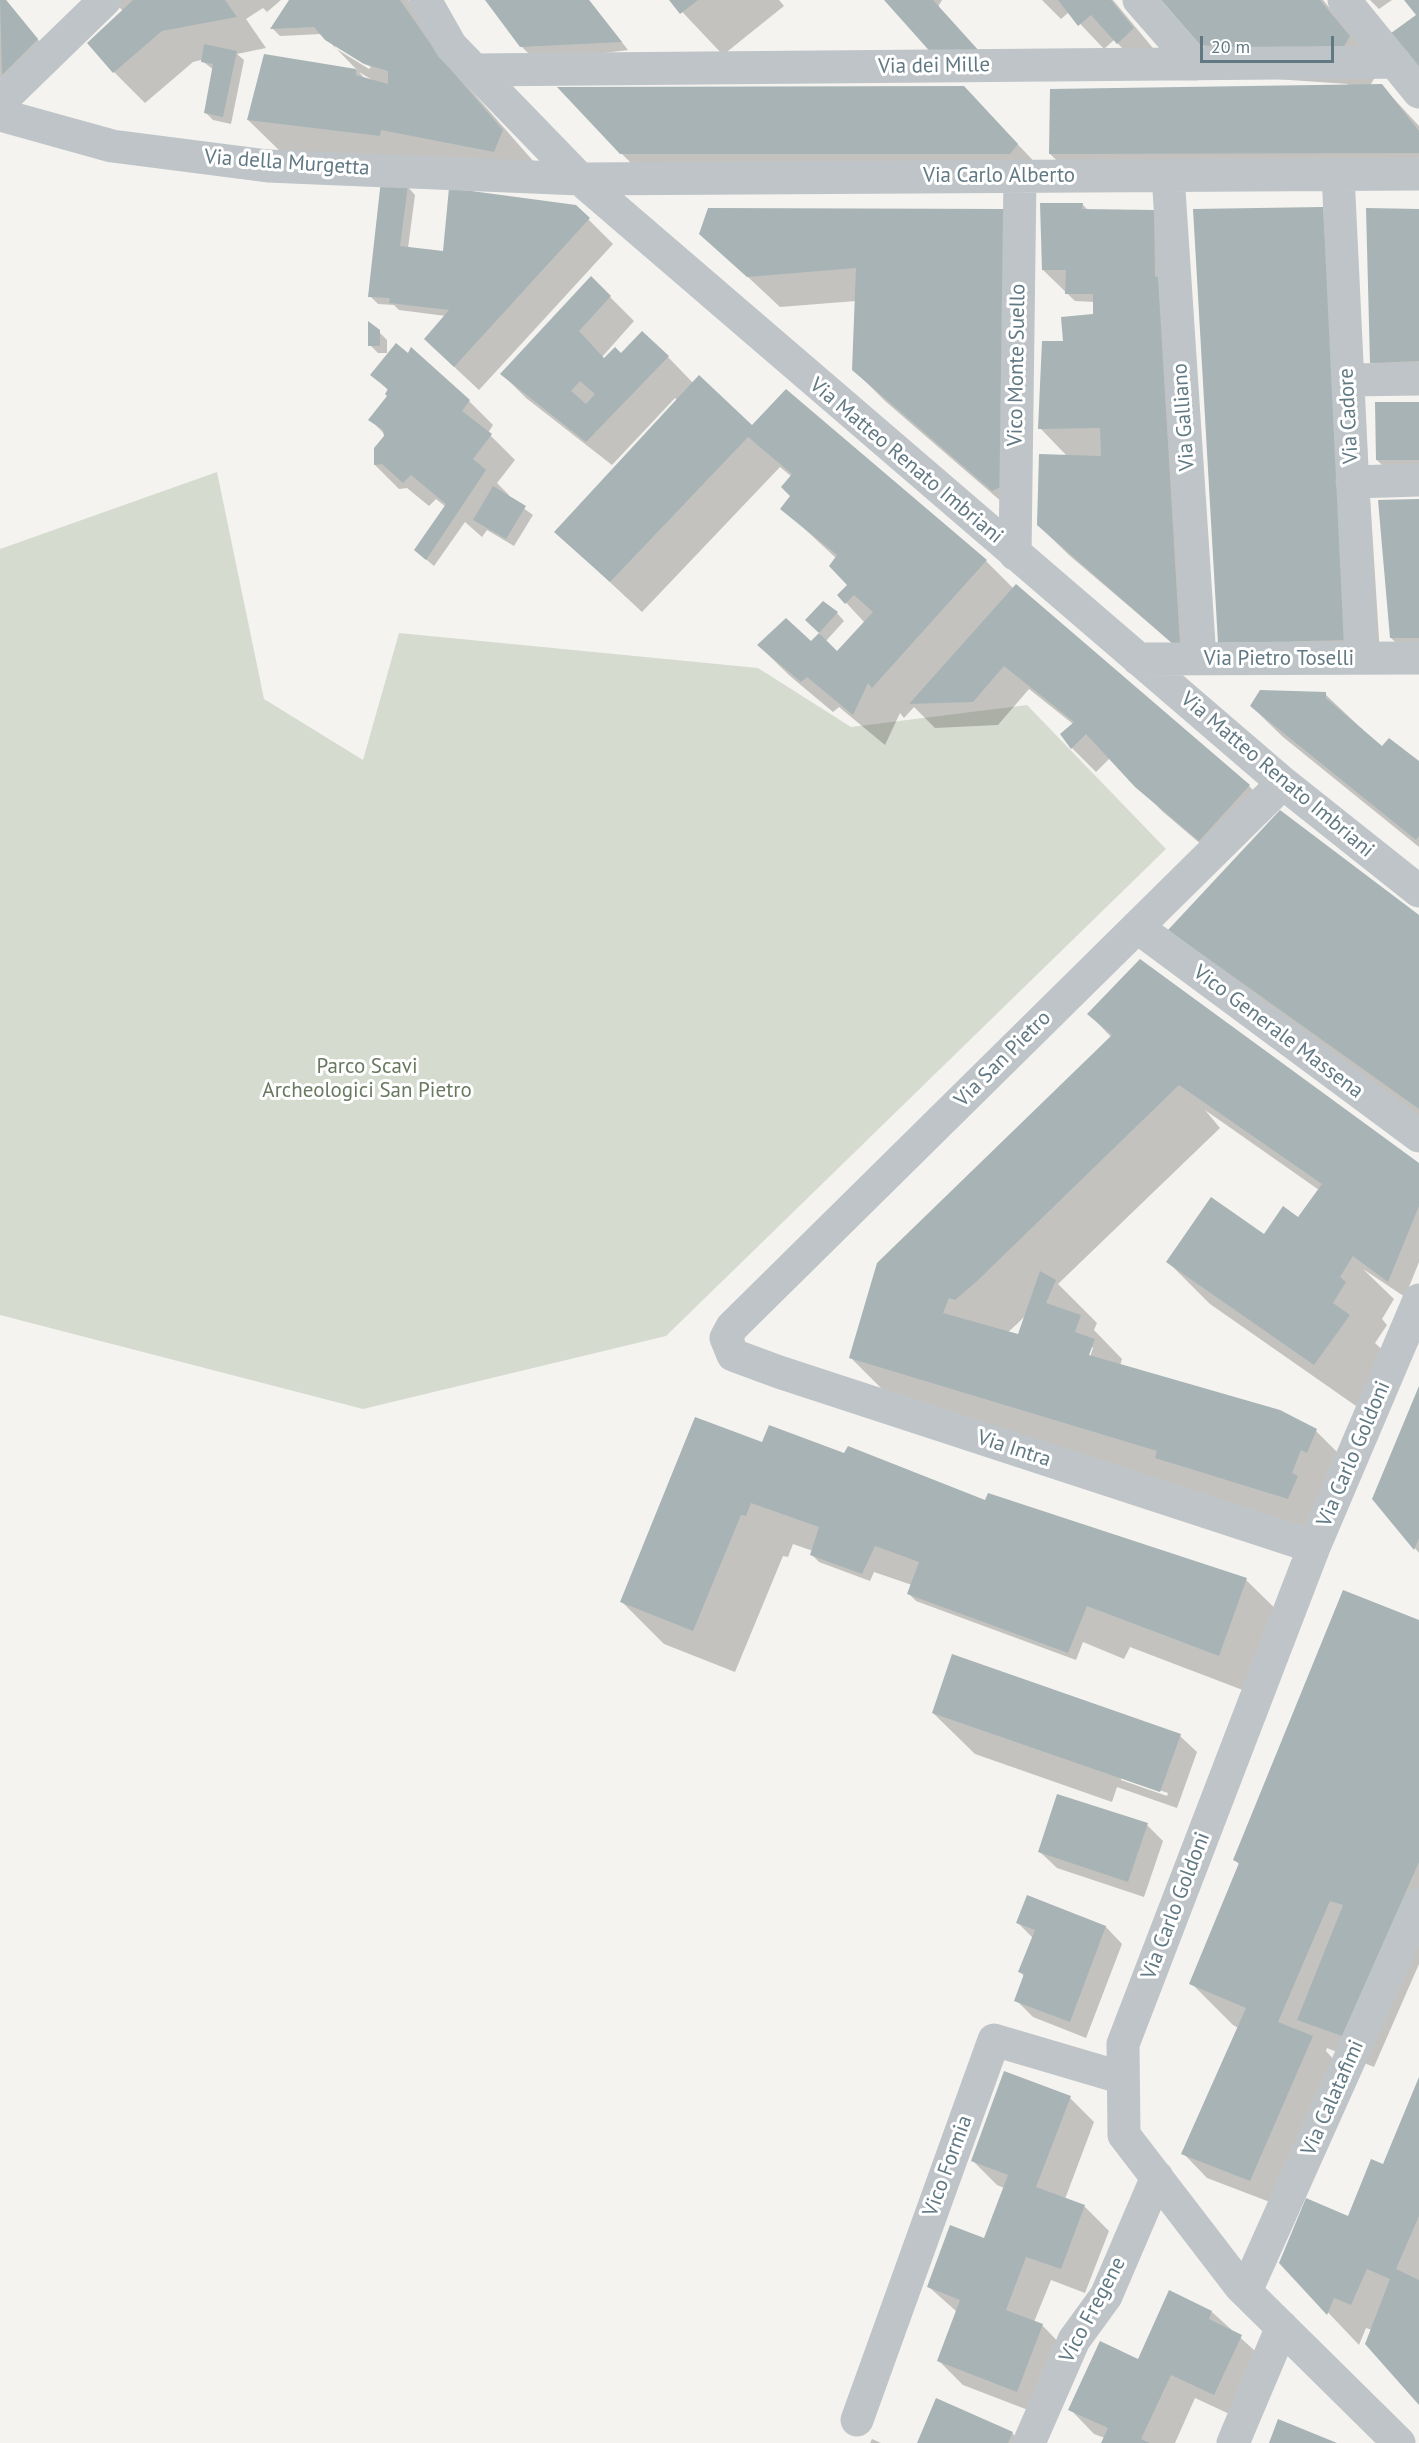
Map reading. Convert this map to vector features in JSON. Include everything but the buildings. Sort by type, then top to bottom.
[{"type":"street","points":[[0,102],[105,0]]},
{"type":"street","name":"Via Matteo Renato Imbriani","points":[[425,0],[451,46],[580,179],[1284,783],[1419,891]]},
{"type":"street","points":[[1139,0],[1195,64]]},
{"type":"street","points":[[1344,0],[1419,92]]},
{"type":"street","name":"Via dei Mille","points":[[474,70],[1395,62]]},
{"type":"street","name":"Via della Murgetta","points":[[0,115],[112,146],[268,166],[580,179]]},
{"type":"street","name":"Via Cadore","points":[[1338,174],[1361,658]]},
{"type":"street","name":"Via Carlo Alberto","points":[[580,179],[1419,174]]},
{"type":"street","name":"Via Galliano","points":[[1168,175],[1200,659]]},
{"type":"street","name":"Vico Monte Suello","points":[[1015,554],[1020,176]]},
{"type":"street","points":[[1348,380],[1419,379]]},
{"type":"street","points":[[1352,482],[1419,480]]},
{"type":"street","name":"Via Pietro Toselli","points":[[1138,659],[1419,658]]},
{"type":"street","name":"Via San Pietro","points":[[726,1338],[749,1311],[1284,783]]},
{"type":"street","name":"Vico Generale Massena","points":[[1137,927],[1419,1136]]},
{"type":"street","name":"Via Carlo Goldoni","points":[[1399,2443],[1246,2291],[1124,2135],[1123,2044],[1314,1547],[1419,1300]]},
{"type":"street","name":"Via Intra","points":[[726,1338],[734,1355],[779,1372],[1314,1547]]},
{"type":"street","name":"Via Calatafimi","points":[[1246,2291],[1419,1904]]},
{"type":"street","name":"Vico Formia","points":[[857,2420],[994,2040],[1123,2078]]},
{"type":"street","name":"Vico Fregene","points":[[1029,2443],[1074,2340],[1106,2295],[1157,2177]]},
{"type":"street","points":[[1233,2443],[1282,2327]]},
{"type":"green space","name":"Parco Scavi Archeologici San Pietro","points":[[217,472],[264,699],[363,760],[399,633],[758,668],[851,727],[1027,705],[1166,849],[666,1336],[363,1409],[0,1315],[0,549]]}]
